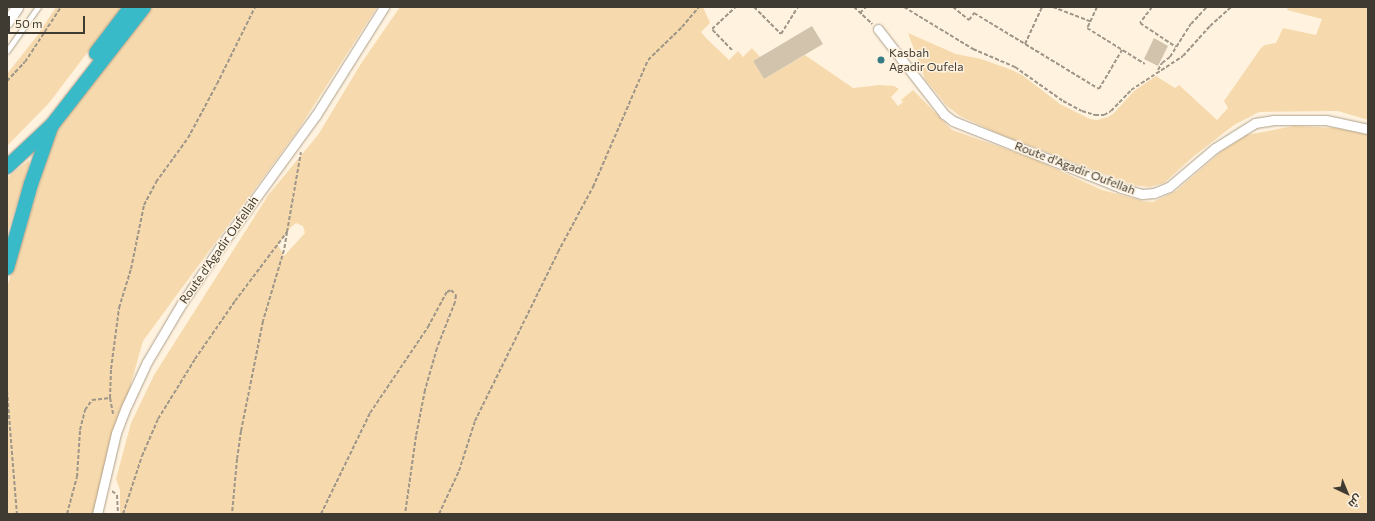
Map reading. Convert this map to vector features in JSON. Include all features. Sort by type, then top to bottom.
[{"type":"highway","points":[[7,155],[23,141],[67,92],[131,7]]},
{"type":"highway","points":[[7,167],[52,125],[144,7]]},
{"type":"highway","points":[[7,268],[31,184],[52,125]]},
{"type":"street","points":[[7,22],[17,7]]},
{"type":"street","name":"Route d'Agadir Oufellah","points":[[97,514],[116,432],[147,362],[182,303],[252,202],[302,137],[384,7]]},
{"type":"street","name":"Route d'Agadir Oufellah","points":[[878,29],[944,114],[954,121],[1121,188],[1137,193],[1154,193],[1169,187],[1215,148],[1255,123],[1273,120],[1326,120],[1368,129]]},
{"type":"lane","points":[[7,51],[38,7]]},
{"type":"path","points":[[7,81],[25,62],[61,7]]},
{"type":"path","points":[[116,432],[110,398],[111,369],[119,308],[131,270],[144,205],[156,182],[188,138],[255,7]]},
{"type":"path","points":[[439,514],[459,471],[475,422],[558,252],[593,187],[648,60],[682,27],[699,7]]},
{"type":"path","points":[[732,50],[712,29],[736,7]]},
{"type":"path","points":[[754,7],[781,34],[798,7]]},
{"type":"path","points":[[854,7],[878,29]]},
{"type":"path","points":[[860,13],[866,7]]},
{"type":"path","points":[[904,7],[973,49],[1015,67],[1063,101],[1095,116],[1104,115],[1112,111],[1131,90],[1183,56],[1210,26],[1232,7]]},
{"type":"path","points":[[954,7],[969,20],[974,13],[1099,89],[1122,50]]},
{"type":"path","points":[[1025,44],[1042,7]]},
{"type":"path","points":[[1053,7],[1090,21]]},
{"type":"path","points":[[1097,7],[1087,28],[1145,64]]},
{"type":"path","points":[[1152,7],[1140,23],[1176,47]]},
{"type":"path","points":[[1158,72],[1191,24],[1207,7]]},
{"type":"path","points":[[232,514],[241,431],[263,322],[288,232],[299,167],[302,137]]},
{"type":"path","points":[[123,514],[142,456],[158,420],[196,358],[235,301],[288,232]]},
{"type":"path","points":[[321,514],[370,413],[428,327],[447,292],[451,290],[456,295],[437,348],[425,390],[416,436],[405,514]]},
{"type":"path","points":[[7,391],[18,514]]},
{"type":"path","points":[[67,514],[77,477],[80,430],[85,410],[92,400],[110,398]]},
{"type":"path","points":[[104,486],[117,495],[118,514]]},
{"type":"shaded area","points":[[56,7],[122,7],[49,103],[7,146],[7,74],[37,36]]},
{"type":"shaded area","points":[[150,7],[377,7],[298,130],[143,341],[94,514],[7,514],[7,287],[58,125]]},
{"type":"shaded area","points":[[400,7],[703,7],[710,23],[701,32],[706,38],[729,60],[738,51],[743,57],[752,48],[760,57],[753,61],[764,79],[805,55],[853,88],[880,85],[894,86],[899,89],[891,97],[898,106],[903,102],[901,100],[913,90],[952,130],[1034,159],[1102,190],[1143,201],[1153,202],[1176,191],[1222,151],[1247,135],[1294,126],[1337,128],[1368,135],[1368,514],[120,514],[120,490],[116,479],[131,423],[154,375],[269,194],[318,135],[362,62]],"holes":[[[296,223],[303,226],[305,233],[284,256],[278,245],[291,227]]]},
{"type":"shaded area","points":[[1288,7],[1368,7],[1368,120],[1338,111],[1259,112],[1234,125],[1194,156],[1164,183],[1149,187],[1133,185],[997,133],[960,116],[947,106],[925,79],[908,33],[956,54],[981,59],[1012,70],[1022,75],[1060,104],[1090,119],[1097,120],[1108,117],[1114,113],[1134,91],[1156,76],[1175,88],[1179,85],[1217,120],[1228,108],[1224,101],[1261,48],[1265,45],[1276,43],[1283,28],[1316,35],[1322,19],[1287,10]]},
{"type":"shaded area","points":[[29,160],[29,166],[7,234],[7,178]]},
{"type":"building","points":[[812,26],[823,44],[764,79],[753,61]]},
{"type":"building","points":[[1154,38],[1168,46],[1158,66],[1144,59]]},
{"type":"place","name":"Kasbah Agadir Oufela","points":[[881,60]]}]
